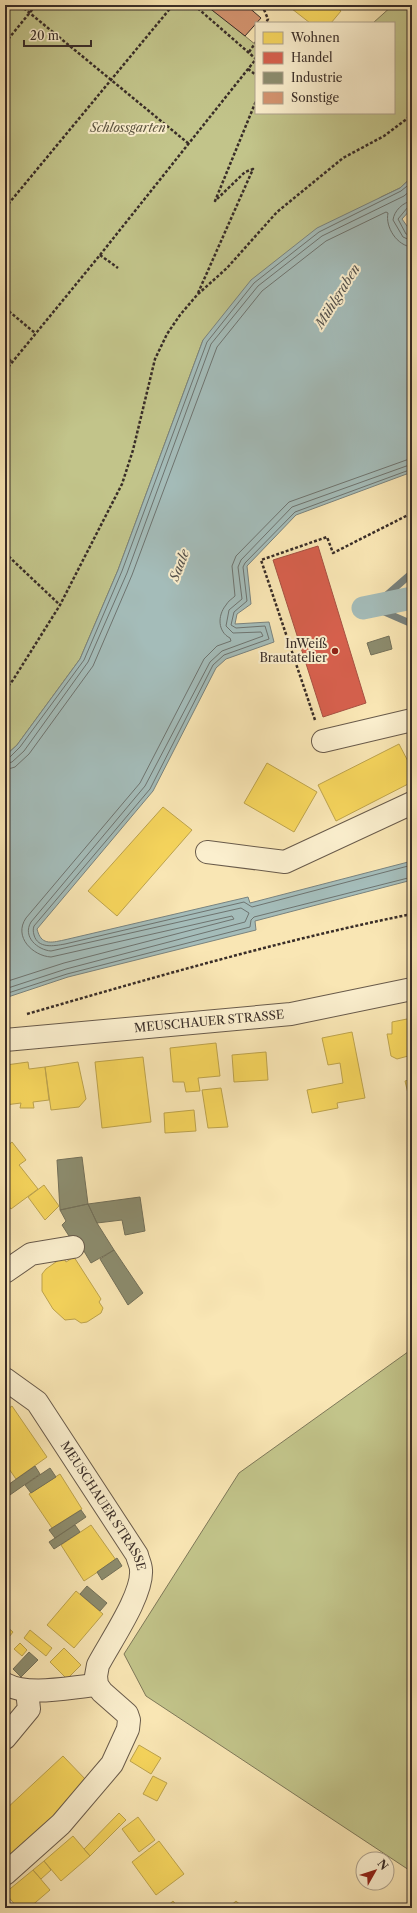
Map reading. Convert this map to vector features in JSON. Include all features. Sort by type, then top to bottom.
[{"type":"street","points":[[323,741],[412,720]]},
{"type":"street","points":[[207,852],[285,862],[412,803]]},
{"type":"street","name":"MEUSCHAUER STRASSE","points":[[5,1040],[291,1014],[412,988]]},
{"type":"street","points":[[5,1272],[31,1254],[73,1247]]},
{"type":"street","name":"MEUSCHAUER STRASSE","points":[[5,1379],[37,1402],[137,1555],[141,1570],[140,1582],[122,1623],[98,1665],[96,1676],[97,1685]]},
{"type":"street","points":[[5,1684],[12,1688],[27,1691],[97,1685],[102,1692],[123,1709],[129,1720],[128,1729],[112,1764],[61,1824],[5,1874]]},
{"type":"street","points":[[5,1738],[30,1709],[27,1691]]},
{"type":"path","points":[[20,5],[189,144]]},
{"type":"path","points":[[5,43],[36,5]]},
{"type":"path","points":[[5,208],[173,5]]},
{"type":"path","points":[[194,5],[255,58]]},
{"type":"path","points":[[262,5],[268,19],[266,22]]},
{"type":"path","points":[[249,52],[255,43]]},
{"type":"path","points":[[5,370],[100,255],[255,60]]},
{"type":"path","points":[[248,70],[255,74]]},
{"type":"path","points":[[197,295],[253,169],[245,172],[215,201],[255,103]]},
{"type":"path","points":[[5,690],[13,680],[60,605],[122,484],[133,450],[155,359],[167,334],[197,295],[227,268],[277,212],[343,158],[384,136],[412,115]]},
{"type":"path","points":[[100,255],[118,268]]},
{"type":"path","points":[[5,308],[35,334]]},
{"type":"path","points":[[5,356],[12,362]]},
{"type":"path","points":[[323,741],[261,560],[327,537],[333,553],[412,513]]},
{"type":"path","points":[[5,553],[60,605]]},
{"type":"path","points":[[20,1016],[140,981],[329,931],[412,914]]},
{"type":"green space","name":"Schlossgarten","points":[[5,5],[207,5],[255,44],[255,114],[395,114],[395,22],[374,22],[393,5],[412,5],[412,177],[400,188],[381,197],[203,340],[118,570],[80,659],[17,745],[5,756]]},
{"type":"green space","points":[[412,1349],[412,1872],[395,1861],[395,1851],[380,1851],[146,1696],[124,1654],[239,1473]]},
{"type":"water","points":[[412,177],[412,208],[402,219],[412,233],[412,472],[296,515],[247,566],[251,604],[237,614],[235,624],[269,622],[274,642],[226,659],[216,668],[153,791],[37,929],[41,938],[47,942],[59,941],[248,897],[250,903],[412,861],[412,880],[255,921],[256,930],[68,977],[5,998],[5,756],[17,745],[80,659],[118,570],[203,340],[251,280],[317,228],[400,188]]},
{"type":"building: Wohnen","points":[[287,5],[333,5],[341,11],[332,22],[309,22]]},
{"type":"building: Wohnen","points":[[399,744],[412,769],[412,782],[336,821],[318,785]]},
{"type":"building: Wohnen","points":[[267,763],[317,792],[294,832],[244,803]]},
{"type":"building: Wohnen","points":[[163,807],[192,830],[117,916],[88,891]]},
{"type":"building: Wohnen","points":[[412,1018],[412,1055],[397,1059],[391,1056],[387,1034],[392,1034],[392,1022]]},
{"type":"building: Wohnen","points":[[352,1032],[365,1098],[337,1103],[338,1108],[312,1113],[307,1090],[343,1083],[340,1063],[328,1065],[322,1038]]},
{"type":"building: Wohnen","points":[[216,1043],[220,1076],[198,1078],[200,1091],[186,1092],[184,1082],[173,1082],[170,1048]]},
{"type":"building: Wohnen","points":[[266,1052],[268,1080],[234,1082],[232,1055]]},
{"type":"building: Wohnen","points":[[143,1057],[151,1122],[102,1128],[95,1062]]},
{"type":"building: Wohnen","points":[[28,1062],[29,1069],[45,1067],[49,1100],[33,1102],[34,1108],[20,1108],[21,1103],[5,1105],[6,1065]]},
{"type":"building: Wohnen","points":[[78,1062],[86,1099],[79,1107],[51,1110],[45,1067]]},
{"type":"building: Wohnen","points":[[412,1079],[412,1110],[405,1081]]},
{"type":"building: Wohnen","points":[[221,1088],[228,1127],[208,1128],[202,1090]]},
{"type":"building: Wohnen","points":[[194,1110],[196,1131],[165,1133],[164,1113]]},
{"type":"building: Wohnen","points":[[12,1142],[26,1160],[19,1165],[38,1189],[11,1209],[5,1201],[5,1148]]},
{"type":"building: Wohnen","points":[[44,1185],[59,1206],[45,1220],[28,1197]]},
{"type":"building: Wohnen","points":[[63,1257],[66,1262],[74,1257],[101,1299],[99,1302],[103,1308],[101,1313],[87,1322],[81,1323],[75,1319],[65,1320],[53,1309],[42,1291],[42,1274],[46,1269]]},
{"type":"building: Wohnen","points":[[12,1406],[47,1457],[16,1479],[5,1463],[5,1411]]},
{"type":"building: Wohnen","points":[[60,1474],[82,1509],[52,1528],[29,1494]]},
{"type":"building: Wohnen","points":[[91,1525],[116,1560],[84,1581],[61,1545]]},
{"type":"building: Wohnen","points":[[76,1591],[103,1614],[74,1648],[47,1625]]},
{"type":"building: Wohnen","points":[[5,1625],[13,1632],[5,1642]]},
{"type":"building: Wohnen","points":[[30,1630],[52,1648],[46,1656],[24,1638]]},
{"type":"building: Wohnen","points":[[20,1643],[27,1650],[22,1656],[14,1649]]},
{"type":"building: Wohnen","points":[[64,1648],[81,1665],[67,1679],[50,1662]]},
{"type":"building: Wohnen","points":[[139,1745],[161,1758],[151,1774],[130,1761]]},
{"type":"building: Wohnen","points":[[63,1756],[87,1781],[33,1837],[5,1862],[5,1810]]},
{"type":"building: Wohnen","points":[[153,1776],[167,1783],[157,1801],[143,1794]]},
{"type":"building: Wohnen","points":[[119,1813],[126,1820],[90,1856],[84,1849]]},
{"type":"building: Wohnen","points":[[138,1817],[155,1840],[139,1852],[122,1829]]},
{"type":"building: Wohnen","points":[[73,1836],[90,1856],[61,1881],[44,1861]]},
{"type":"building: Wohnen","points":[[159,1841],[184,1874],[156,1895],[132,1862]]},
{"type":"building: Wohnen","points":[[44,1861],[51,1870],[41,1879],[33,1870]]},
{"type":"building: Wohnen","points":[[33,1870],[50,1890],[29,1908],[18,1908],[5,1893]]},
{"type":"building: Wohnen","points":[[173,1901],[179,1908],[165,1908]]},
{"type":"building: Wohnen","points":[[236,1901],[244,1908],[228,1908]]},
{"type":"building: Handel","points":[[318,546],[366,703],[323,717],[273,560]]},
{"type":"building: Industrie","points":[[389,636],[392,649],[371,655],[367,643]]},
{"type":"building: Industrie","points":[[82,1157],[88,1204],[60,1210],[57,1160]]},
{"type":"building: Industrie","points":[[140,1197],[145,1231],[125,1235],[122,1220],[97,1223],[88,1204]]},
{"type":"building: Industrie","points":[[88,1204],[97,1223],[114,1250],[91,1263],[75,1236],[69,1236],[62,1225],[66,1221],[60,1210]]},
{"type":"building: Industrie","points":[[114,1250],[143,1293],[128,1305],[100,1259]]},
{"type":"building: Industrie","points":[[35,1466],[40,1474],[7,1497],[5,1494],[5,1487]]},
{"type":"building: Industrie","points":[[50,1468],[56,1477],[31,1493],[25,1485]]},
{"type":"building: Industrie","points":[[81,1510],[86,1517],[55,1538],[49,1530]]},
{"type":"building: Industrie","points":[[75,1525],[80,1532],[54,1549],[49,1542]]},
{"type":"building: Industrie","points":[[117,1558],[122,1566],[102,1580],[97,1572]]},
{"type":"building: Industrie","points":[[87,1586],[107,1603],[100,1611],[80,1594]]},
{"type":"building: Industrie","points":[[29,1652],[38,1660],[21,1677],[13,1669]]},
{"type":"building: Sonstige","points":[[210,5],[246,5],[261,18],[257,22],[255,22],[255,25],[245,36],[208,7]]},
{"type":"waterway","points":[[412,573],[373,607],[412,624]]},
{"type":"waterway","points":[[363,608],[412,598]]},
{"type":"place","name":"InWeiß Brautatelier","points":[[335,651]]},
{"type":"water label","name":"Mühlgraben","points":[[337,296]]},
{"type":"water label","name":"Saale","points":[[179,565]]}]
